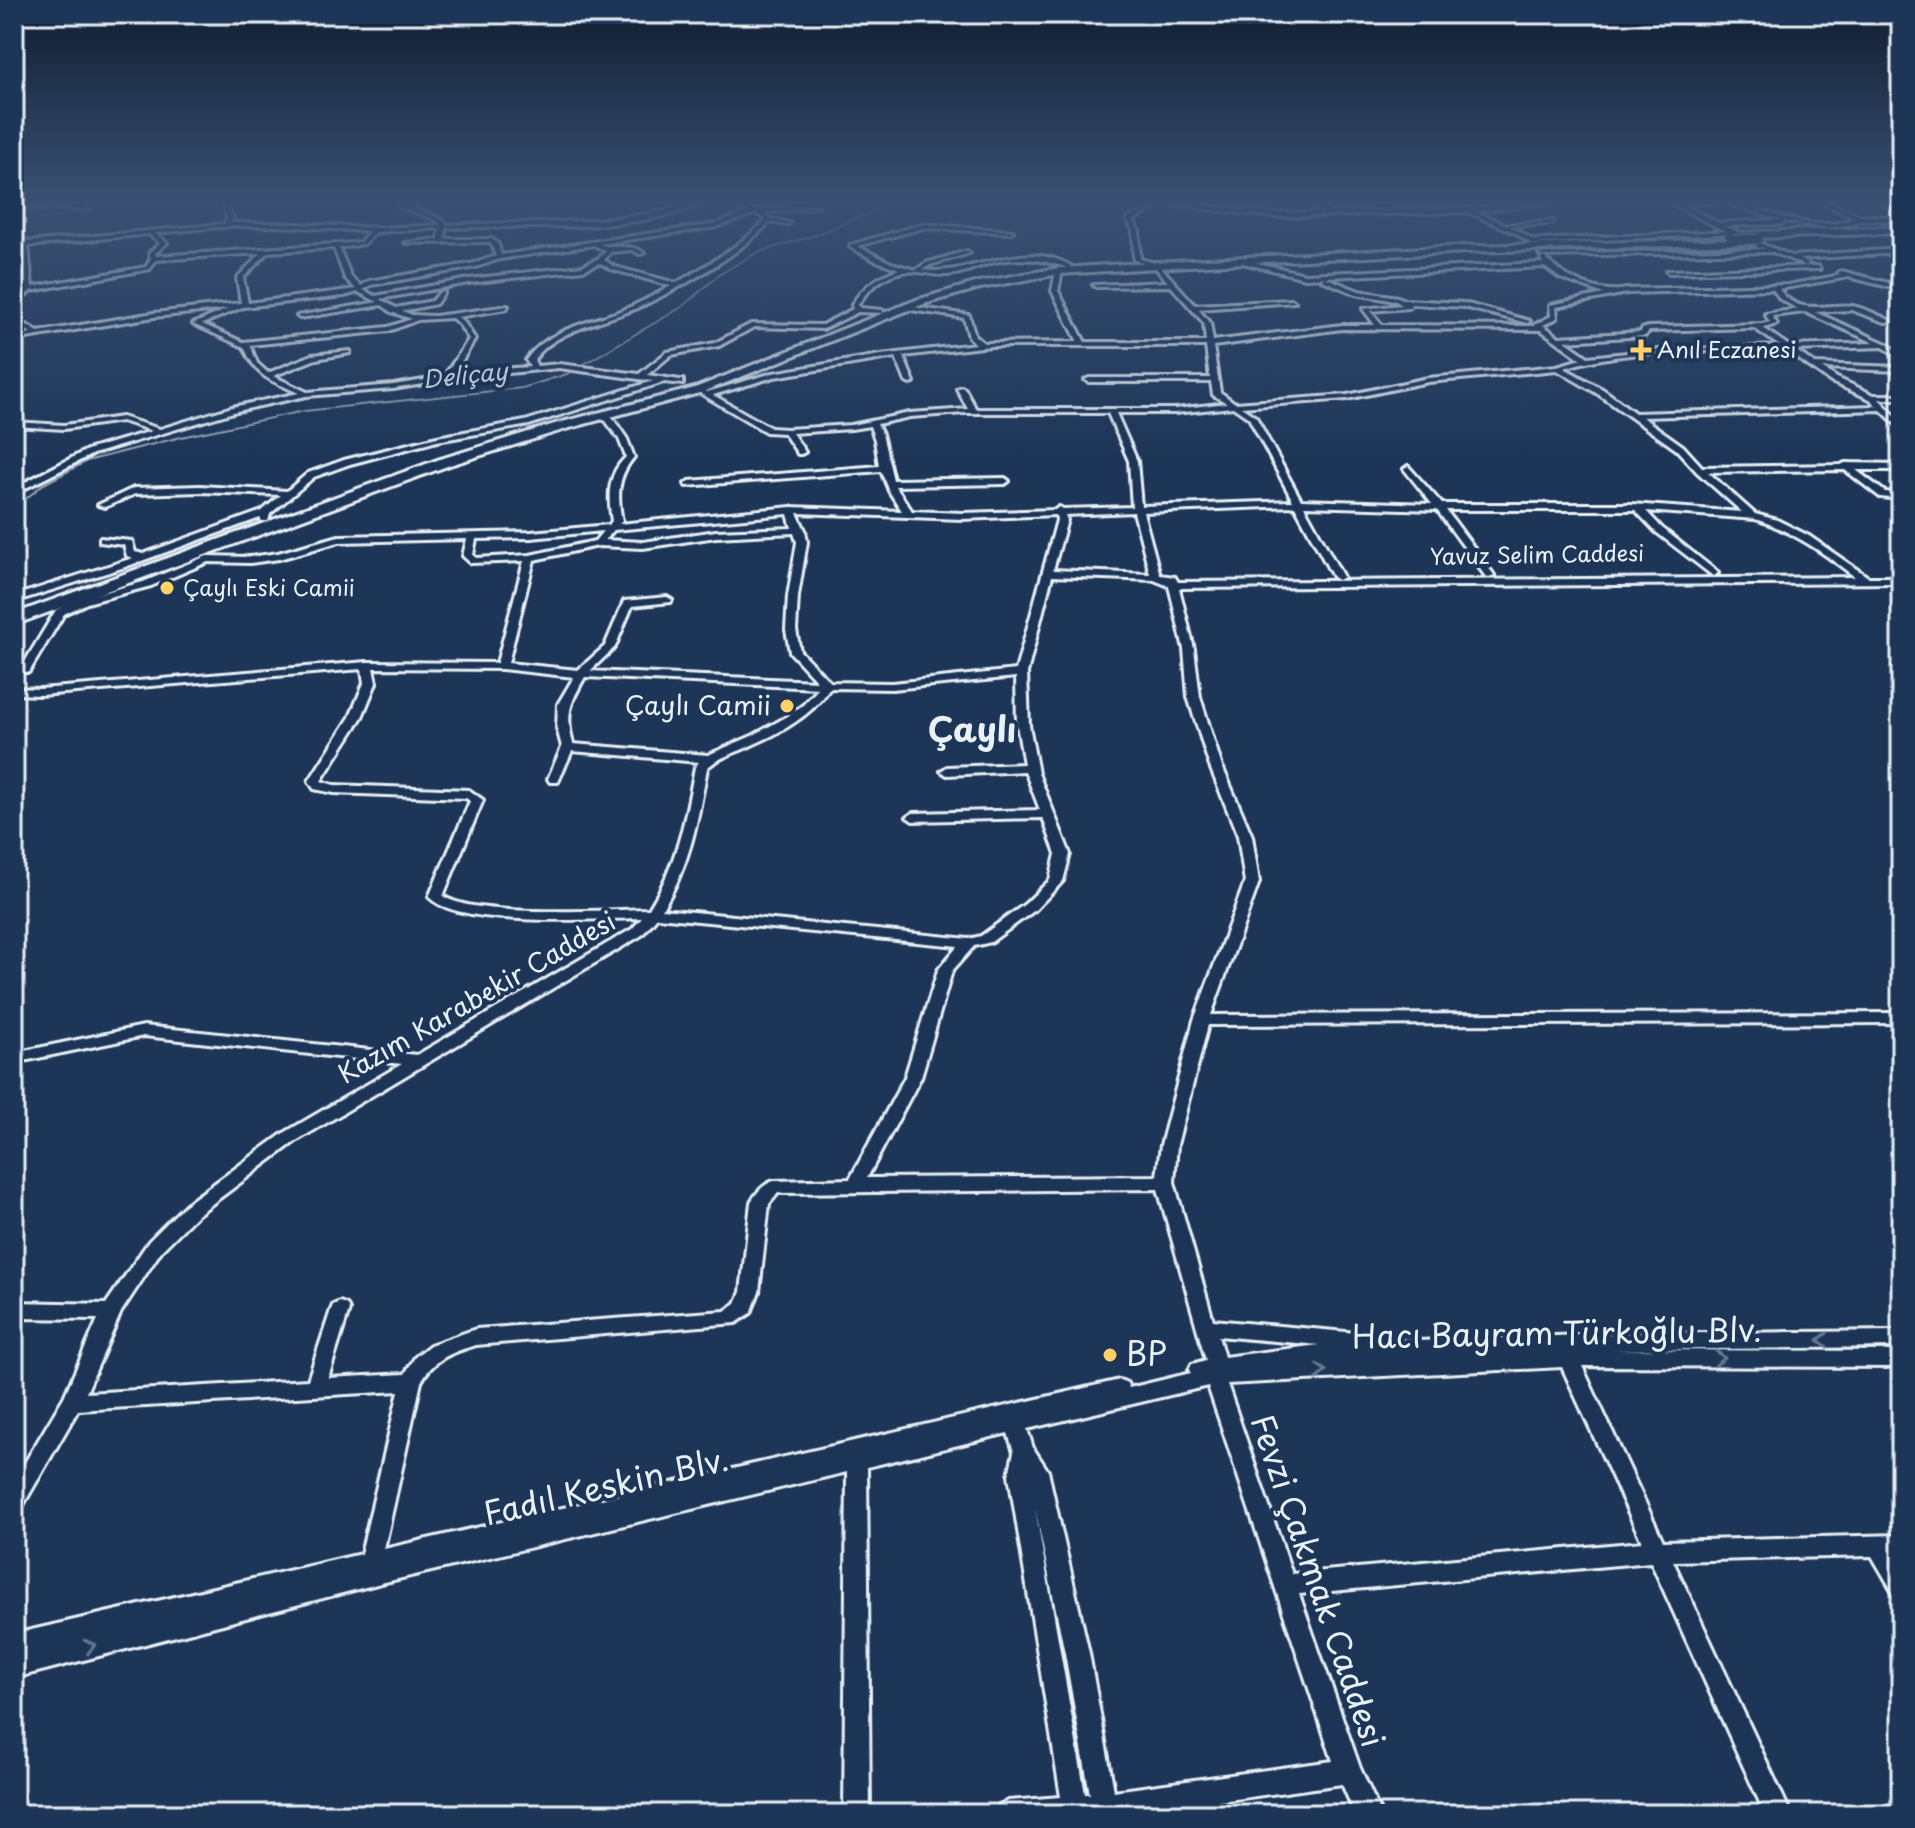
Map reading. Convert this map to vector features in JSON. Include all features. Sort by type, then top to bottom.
[{"type":"highway","points":[[14,602],[136,566],[265,516],[433,460],[688,386],[882,312],[959,286]]},
{"type":"highway","points":[[14,620],[445,462],[598,416],[975,286]]},
{"type":"street","points":[[14,292],[49,286]]},
{"type":"street","points":[[242,286],[245,304]]},
{"type":"street","points":[[356,286],[380,304],[415,320]]},
{"type":"street","points":[[14,338],[153,315],[363,286]]},
{"type":"street","points":[[372,298],[445,286]]},
{"type":"street","points":[[534,367],[530,360],[538,350],[579,326],[628,310],[673,286]]},
{"type":"street","points":[[857,310],[855,305],[873,286]]},
{"type":"street","points":[[1057,286],[1055,291],[1082,343]]},
{"type":"street","points":[[1177,286],[1207,323],[1216,393],[1252,417],[1338,577]]},
{"type":"street","points":[[1342,286],[1358,293],[1403,302],[1464,305],[1541,326],[1587,360]]},
{"type":"street","points":[[1592,286],[1609,293]]},
{"type":"street","points":[[14,602],[71,578],[144,557],[164,546],[265,516],[286,493],[311,475],[347,462],[437,439],[688,386],[982,345],[1209,344],[1362,326],[1453,329],[1541,326],[1555,317],[1552,306],[1609,293],[1776,290],[1798,286]]},
{"type":"street","points":[[14,302],[29,290]]},
{"type":"street","points":[[1776,290],[1806,310],[1842,324],[1901,356]]},
{"type":"street","points":[[1889,295],[1901,291]]},
{"type":"street","points":[[393,311],[434,303],[442,293]]},
{"type":"street","points":[[1192,307],[1292,302]]},
{"type":"street","points":[[1381,328],[1365,310],[1408,306],[1403,302]]},
{"type":"street","points":[[245,304],[196,324],[243,344],[252,353],[253,361],[268,375],[306,394]]},
{"type":"street","points":[[300,316],[380,304]]},
{"type":"street","points":[[146,306],[153,315]]},
{"type":"street","points":[[243,344],[389,329],[415,320],[506,307]]},
{"type":"street","points":[[906,308],[967,316],[972,337],[982,345]]},
{"type":"street","points":[[1559,339],[1645,334],[1644,330],[1649,329],[1756,326],[1775,323],[1767,315],[1806,310],[1852,308],[1887,321]]},
{"type":"street","points":[[1397,309],[1422,329]]},
{"type":"street","points":[[642,376],[669,353],[717,345],[753,325],[823,327],[857,310],[882,312]]},
{"type":"street","points":[[342,311],[352,318]]},
{"type":"street","points":[[453,316],[462,323],[472,339],[451,372],[457,377]]},
{"type":"street","points":[[462,323],[499,318]]},
{"type":"street","points":[[14,319],[37,334]]},
{"type":"street","points":[[1445,319],[1453,329]]},
{"type":"street","points":[[1354,320],[1362,326]]},
{"type":"street","points":[[1842,324],[1901,320]]},
{"type":"street","points":[[1756,326],[1834,380],[1873,397],[1901,397]]},
{"type":"street","points":[[1327,328],[1351,339]]},
{"type":"street","points":[[1262,339],[1271,347]]},
{"type":"street","points":[[14,491],[90,452],[235,409],[306,394],[393,387],[534,367],[642,376],[688,386],[769,430],[787,431],[873,424],[886,418],[910,415],[973,411],[1112,413],[1347,397],[1428,380],[1558,368],[1587,360],[1669,351],[1885,345]]},
{"type":"street","points":[[268,375],[315,357],[348,352]]},
{"type":"street","points":[[899,355],[910,382]]},
{"type":"street","points":[[1816,366],[1901,369]]},
{"type":"street","points":[[1558,368],[1601,392],[1680,448],[1751,515]]},
{"type":"street","points":[[1089,380],[1215,380]]},
{"type":"street","points":[[961,389],[973,411]]},
{"type":"street","points":[[1873,397],[1899,422]]},
{"type":"street","points":[[1632,415],[1883,408]]},
{"type":"street","points":[[1112,413],[1133,461],[1137,508],[1156,578]]},
{"type":"street","points":[[598,416],[609,419],[623,439],[630,457],[615,476],[613,494],[617,521],[598,543]]},
{"type":"street","points":[[14,424],[64,427],[122,419],[160,431]]},
{"type":"street","points":[[873,424],[880,435],[884,468],[898,500],[908,512]]},
{"type":"street","points":[[787,431],[801,452]]},
{"type":"street","points":[[1845,466],[1883,495],[1901,496]]},
{"type":"street","points":[[1700,470],[1901,467]]},
{"type":"street","points":[[689,484],[884,468]]},
{"type":"street","points":[[1408,469],[1489,575]]},
{"type":"street","points":[[892,483],[1005,481]]},
{"type":"street","points":[[102,505],[134,491],[200,489],[286,493]]},
{"type":"street","points":[[1021,673],[892,686],[581,674],[502,666],[367,665],[40,692],[14,688],[19,666],[60,612],[83,601],[147,584],[207,559],[250,560],[279,556],[339,539],[472,538],[791,510],[963,516],[1300,503],[1638,508],[1751,515],[1800,533],[1865,580]]},
{"type":"street","points":[[1638,508],[1659,530],[1713,573]]},
{"type":"street","points":[[791,510],[802,542],[795,577],[791,630],[795,652],[827,685]]},
{"type":"street","points":[[367,665],[370,683],[356,717],[315,781],[318,786],[334,789],[469,794],[477,800],[436,897],[446,904],[468,910],[564,916],[655,913],[969,943],[986,939],[1030,907],[1056,881],[1063,854],[1031,767],[1023,725],[1021,673],[1062,520],[1059,510]]},
{"type":"street","points":[[472,538],[468,556],[474,561],[530,558],[598,543],[643,545],[716,534],[800,530]]},
{"type":"street","points":[[103,540],[129,543],[130,554],[144,557]]},
{"type":"street","points":[[502,666],[530,558]]},
{"type":"street","points":[[71,578],[87,567]]},
{"type":"street","name":"Yavuz Selim Caddesi","points":[[1173,582],[1338,577],[1901,572]]},
{"type":"street","points":[[368,1569],[411,1382],[418,1364],[441,1347],[476,1337],[729,1318],[744,1308],[750,1292],[760,1202],[774,1187],[1165,1182],[1169,1145],[1202,1020],[1252,882],[1245,836],[1215,764],[1194,697],[1189,649],[1173,582],[1156,578],[1048,573]]},
{"type":"street","name":"Yavuz Selim Caddesi","points":[[1173,582],[1901,580]]},
{"type":"street","points":[[554,779],[568,747],[563,728],[564,704],[581,674],[610,647],[628,603],[667,600]]},
{"type":"street","points":[[568,747],[709,759],[802,714],[822,695],[827,685]]},
{"type":"street","name":"Kazım Karabekir Caddesi","points":[[14,1500],[72,1402],[111,1312],[155,1246],[191,1210],[290,1137],[637,932],[655,913],[687,846],[701,767],[709,759]]},
{"type":"street","points":[[947,771],[1031,767]]},
{"type":"street","points":[[913,817],[1047,814]]},
{"type":"street","points":[[855,1185],[913,1077],[945,970],[969,943]]},
{"type":"street","points":[[1202,1020],[1901,1018]]},
{"type":"street","points":[[14,1058],[144,1031],[417,1060]]},
{"type":"street","name":"Fevzi Çakmak Caddesi","points":[[1165,1182],[1216,1371],[1349,1771],[1368,1814]]},
{"type":"street","points":[[14,1310],[111,1312]]},
{"type":"street","points":[[315,1387],[340,1310]]},
{"type":"street","points":[[1206,1327],[1448,1347]]},
{"type":"street","name":"Hacı Bayram Türkoğlu Blv.","points":[[1216,1371],[1565,1350],[1901,1339]]},
{"type":"street","name":"Hacı Bayram Türkoğlu Blv.","points":[[1216,1371],[1323,1353],[1448,1347],[1901,1359]]},
{"type":"street","points":[[1565,1350],[1778,1814]]},
{"type":"street","name":"Fadıl Keskin Blv.","points":[[14,1666],[368,1569],[1216,1371]]},
{"type":"street","points":[[72,1402],[411,1382]]},
{"type":"street","points":[[1014,1419],[1024,1452],[1038,1471],[1077,1653],[1105,1809]]},
{"type":"street","name":"Fadıl Keskin Blv.","points":[[14,1645],[857,1461],[1014,1419]]},
{"type":"street","points":[[1024,1452],[1019,1475],[1075,1808]]},
{"type":"street","points":[[857,1461],[857,1814]]},
{"type":"street","points":[[1878,1545],[1901,1584]]},
{"type":"street","points":[[1286,1585],[1656,1551],[1901,1545]]},
{"type":"street","points":[[1008,1814],[1075,1808],[1105,1809],[1349,1771]]},
{"type":"waterway","name":"Deliçay","points":[[14,515],[21,503],[42,485],[87,461],[181,437],[304,411],[522,388],[567,374],[682,307],[706,286]]},
{"type":"place","name":"Anıl Eczanesi","points":[[1641,350]]},
{"type":"place","name":"Çaylı Eski Camii","points":[[167,588]]},
{"type":"place","name":"Çaylı Camii","points":[[787,706]]},
{"type":"place","name":"BP","points":[[1110,1355]]},
{"type":"district","name":"Çaylı","points":[[972,730]]}]
